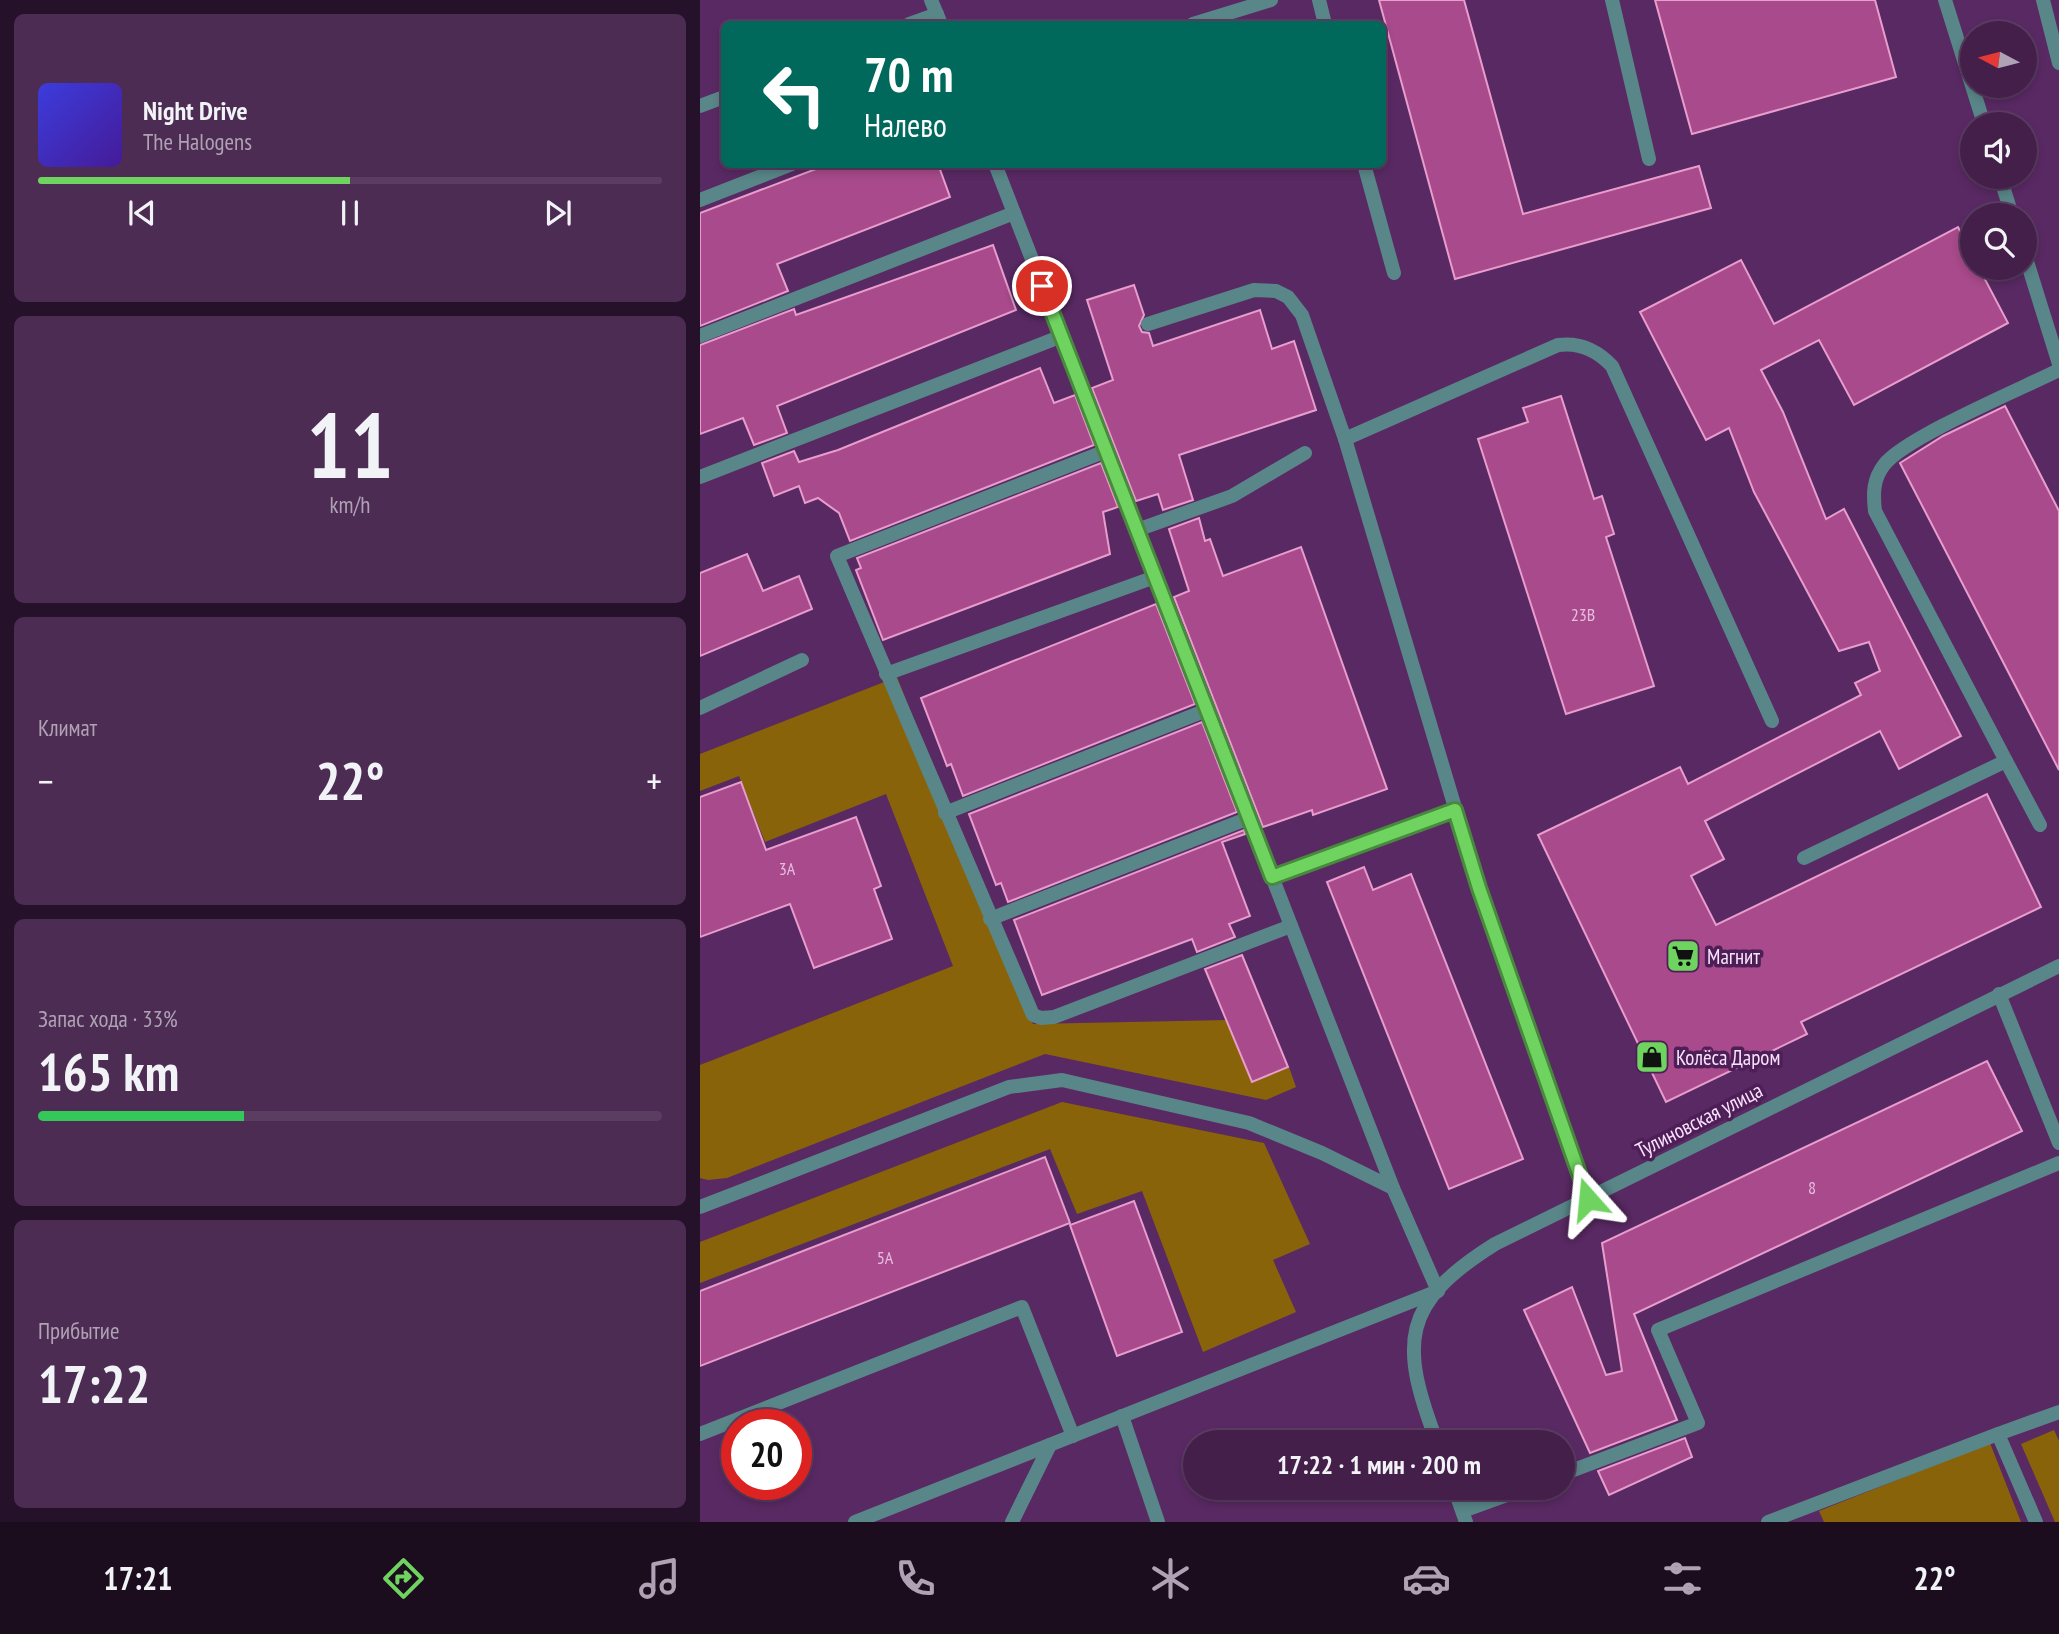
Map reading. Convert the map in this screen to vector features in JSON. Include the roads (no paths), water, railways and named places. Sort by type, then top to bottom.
[{"type":"street","points":[[1203,21],[1270,0]]},
{"type":"street","points":[[1319,0],[1324,21]]},
{"type":"street","points":[[1612,0],[1649,159]]},
{"type":"street","points":[[1945,0],[1980,112]]},
{"type":"street","points":[[2043,0],[2059,63]]},
{"type":"street","points":[[916,21],[936,13]]},
{"type":"street","points":[[700,106],[721,98]]},
{"type":"street","points":[[700,200],[782,168]]},
{"type":"street","points":[[855,1522],[1438,1291],[1392,1188],[997,168]]},
{"type":"street","points":[[1365,168],[1394,273]]},
{"type":"street","points":[[700,336],[1014,213]]},
{"type":"street","points":[[2033,280],[2059,364]]},
{"type":"street","points":[[1149,324],[1254,290],[1276,291],[1287,297],[1302,315],[1345,439],[1479,888],[1588,1199]]},
{"type":"street","points":[[700,477],[1062,335]]},
{"type":"street","points":[[1345,439],[1558,345],[1581,346],[1600,353],[1612,366],[1772,721]]},
{"type":"street","points":[[2040,825],[1875,511],[1873,494],[1876,478],[1899,450],[2059,370]]},
{"type":"street","points":[[1106,451],[837,556],[1029,1011],[1036,1017],[1045,1019],[1291,926]]},
{"type":"street","points":[[1138,530],[1233,496],[1305,453]]},
{"type":"street","points":[[886,674],[1155,577]]},
{"type":"street","points":[[700,708],[802,660]]},
{"type":"street","points":[[945,813],[1207,710]]},
{"type":"street","points":[[1804,858],[2006,761]]},
{"type":"street","points":[[1272,877],[1455,810]]},
{"type":"street","points":[[990,919],[1249,818]]},
{"type":"street","name":"Тулиновская улица","points":[[1433,1430],[1414,1369],[1413,1345],[1420,1311],[1465,1263],[1495,1244],[2059,966]]},
{"type":"street","points":[[1999,994],[2059,1143]]},
{"type":"street","points":[[700,1207],[1009,1087],[1062,1080],[1249,1123],[1322,1153],[1392,1188]]},
{"type":"street","points":[[1575,1469],[1698,1423],[1658,1330],[2059,1163]]},
{"type":"street","points":[[700,1434],[1022,1307],[1073,1436]]},
{"type":"street","points":[[1768,1522],[2059,1412]]},
{"type":"street","points":[[1122,1416],[1158,1522]]},
{"type":"street","points":[[1998,1434],[2036,1522]]},
{"type":"street","points":[[1012,1522],[1050,1445]]},
{"type":"street","points":[[1459,1500],[1465,1517],[1501,1500]]},
{"type":"place","name":"Магнит","points":[[1683,956]]},
{"type":"place","name":"Колёса Даром","points":[[1652,1057]]}]
